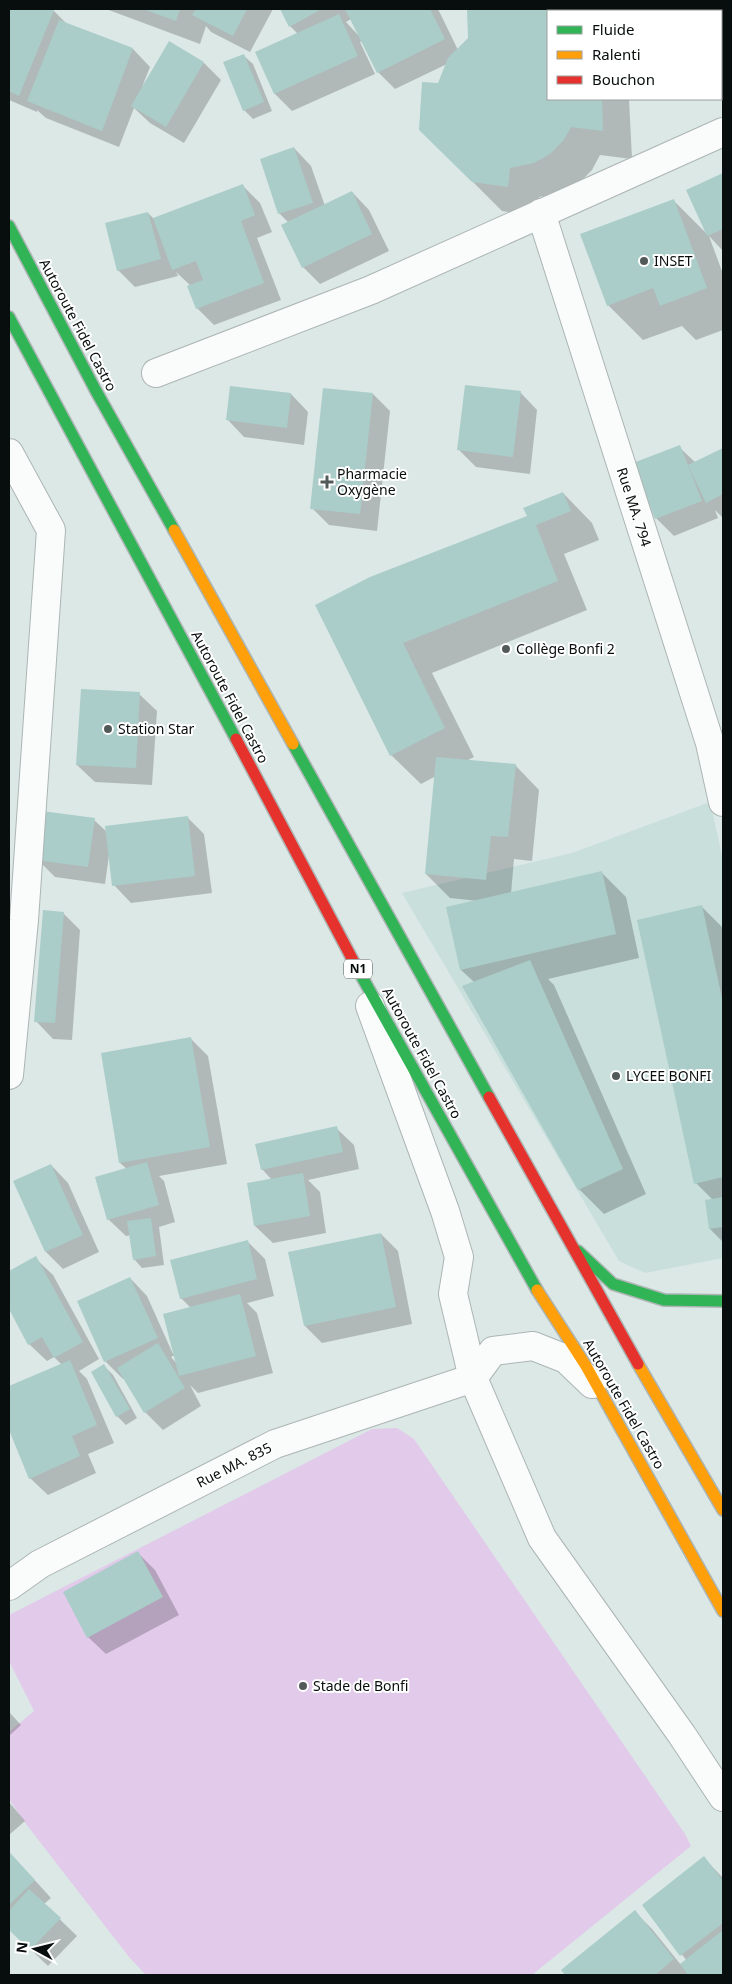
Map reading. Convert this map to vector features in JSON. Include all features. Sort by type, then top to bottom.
[{"type":"main road","name":"Autoroute Fidel Castro","points":[[9,226],[101,399],[625,1341],[723,1510]]},
{"type":"main road","name":"Autoroute Fidel Castro","points":[[9,317],[309,874],[352,958],[527,1275],[586,1366],[723,1611]]},
{"type":"main road","points":[[572,1246],[613,1284],[664,1300],[723,1301]]},
{"type":"street","points":[[156,373],[371,290],[723,132]]},
{"type":"street","name":"Rue MA. 794","points":[[541,213],[710,743],[723,802]]},
{"type":"street","points":[[9,453],[51,530],[24,920],[9,1075]]},
{"type":"street","points":[[352,958],[445,1211],[459,1257],[453,1294],[473,1378],[542,1538],[723,1797]]},
{"type":"street","points":[[473,1378],[493,1352],[533,1346],[566,1359],[600,1392]]},
{"type":"street","name":"Rue MA. 835","points":[[9,1586],[40,1564],[275,1444],[473,1378]]},
{"type":"shaded area","name":"LYCEE BONFI","points":[[710,802],[723,860],[723,1258],[645,1273],[619,1261],[402,893],[572,853]]},
{"type":"shaded area","name":"Stade de Bonfi","points":[[397,1428],[414,1439],[685,1834],[691,1846],[532,1975],[146,1975],[129,1957],[26,1824],[9,1799],[9,1732],[34,1711],[9,1661],[9,1615],[372,1429]]},
{"type":"building","points":[[9,9],[54,10],[19,96],[9,91]]},
{"type":"building","points":[[143,9],[180,9],[176,21]]},
{"type":"building","points":[[196,9],[247,9],[233,36],[192,15]]},
{"type":"building","points":[[280,9],[322,9],[289,27]]},
{"type":"building","points":[[345,9],[430,9],[445,39],[377,73]]},
{"type":"building","points":[[467,9],[592,10],[547,10],[547,100],[602,100],[603,131],[571,127],[563,141],[550,154],[534,163],[510,168],[508,187],[472,182],[419,130],[422,82],[438,83],[448,58],[468,38]]},
{"type":"building","points":[[680,9],[720,10],[682,10]]},
{"type":"building","points":[[722,12],[723,14],[723,58],[722,56]]},
{"type":"building","points":[[339,14],[358,56],[274,94],[255,52]]},
{"type":"building","points":[[59,20],[133,48],[102,131],[27,101]]},
{"type":"building","points":[[169,41],[204,62],[166,127],[131,106]]},
{"type":"building","points":[[244,54],[264,102],[243,111],[223,62]]},
{"type":"building","points":[[294,147],[313,203],[278,214],[260,159]]},
{"type":"building","points":[[723,173],[723,229],[707,236],[686,190]]},
{"type":"building","points":[[243,184],[255,215],[241,221],[264,283],[196,309],[187,286],[203,280],[196,261],[172,270],[153,218]]},
{"type":"building","points":[[352,191],[372,234],[302,268],[281,225]]},
{"type":"building","name":"INSET","points":[[674,199],[707,288],[660,306],[653,288],[607,306],[580,234]]},
{"type":"building","points":[[148,212],[161,259],[117,271],[105,223]]},
{"type":"building","points":[[465,385],[521,391],[513,457],[457,450]]},
{"type":"building","points":[[230,386],[291,393],[287,428],[226,420]]},
{"type":"building","points":[[323,388],[373,393],[360,514],[310,509]]},
{"type":"building","points":[[680,445],[702,501],[655,519],[633,463]]},
{"type":"building","points":[[723,448],[723,494],[706,503],[688,465]]},
{"type":"building","points":[[563,492],[571,511],[536,525],[558,581],[403,643],[445,728],[390,756],[315,605],[370,577],[527,516],[523,508]]},
{"type":"building","name":"Station Star","points":[[81,689],[140,692],[136,768],[76,765]]},
{"type":"building","points":[[436,757],[516,764],[508,837],[491,836],[486,880],[425,874]]},
{"type":"building","points":[[42,811],[95,818],[88,867],[36,860]]},
{"type":"building","points":[[188,816],[195,876],[112,886],[105,826]]},
{"type":"building","points":[[602,871],[616,934],[460,970],[446,907]]},
{"type":"building","points":[[702,905],[723,1003],[723,1177],[694,1184],[637,920]]},
{"type":"building","points":[[43,910],[64,912],[55,1023],[34,1022]]},
{"type":"building","points":[[530,960],[623,1169],[578,1190],[462,986]]},
{"type":"building","points":[[191,1037],[210,1147],[119,1163],[101,1053]]},
{"type":"building","points":[[337,1126],[343,1152],[261,1170],[255,1144]]},
{"type":"building","points":[[147,1162],[159,1205],[107,1220],[95,1177]]},
{"type":"building","points":[[51,1164],[83,1235],[45,1252],[13,1181]]},
{"type":"building","points":[[303,1173],[310,1216],[254,1226],[247,1183]]},
{"type":"building","points":[[723,1197],[723,1227],[709,1229],[705,1200]]},
{"type":"building","points":[[151,1218],[156,1256],[133,1260],[127,1221]]},
{"type":"building","points":[[381,1233],[396,1307],[304,1326],[288,1252]]},
{"type":"building","points":[[248,1240],[257,1279],[180,1299],[170,1260]]},
{"type":"building","points":[[36,1256],[83,1342],[54,1358],[42,1337],[28,1345],[9,1309],[9,1271]]},
{"type":"building","points":[[130,1277],[158,1338],[104,1362],[77,1301]]},
{"type":"building","points":[[240,1294],[256,1356],[179,1376],[163,1314]]},
{"type":"building","points":[[158,1343],[185,1388],[144,1413],[117,1368]]},
{"type":"building","points":[[70,1360],[97,1425],[72,1436],[80,1456],[29,1479],[9,1430],[9,1386]]},
{"type":"building","points":[[104,1364],[130,1409],[116,1417],[91,1372]]},
{"type":"building","points":[[138,1551],[163,1597],[87,1638],[63,1592]]},
{"type":"building","points":[[9,1852],[35,1880],[9,1905]]},
{"type":"building","points":[[704,1856],[723,1881],[723,1923],[680,1956],[642,1905]]},
{"type":"building","points":[[29,1889],[61,1918],[30,1950],[9,1930],[9,1911]]},
{"type":"building","points":[[635,1910],[674,1959],[655,1975],[565,1975],[561,1970]]},
{"type":"building","points":[[723,1930],[723,1975],[688,1975],[680,1964]]},
{"type":"traffic: fast","points":[[9,226],[96,391],[174,530]]},
{"type":"traffic: fast","points":[[9,317],[236,739]]},
{"type":"traffic: fast","points":[[293,744],[489,1097]]},
{"type":"traffic: fast","points":[[357,968],[537,1290]]},
{"type":"traffic: fast","points":[[578,1251],[613,1284],[664,1300],[723,1301]]},
{"type":"traffic: slow","points":[[174,530],[293,744]]},
{"type":"traffic: slow","points":[[537,1290],[586,1366],[723,1611]]},
{"type":"traffic: slow","points":[[638,1364],[723,1510]]},
{"type":"traffic: jam","points":[[236,739],[357,968]]},
{"type":"traffic: jam","points":[[489,1097],[638,1364]]},
{"type":"place","name":"INSET","points":[[644,261]]},
{"type":"place","name":"Pharmacie Oxygène","points":[[327,482]]},
{"type":"place","name":"Collège Bonfi 2","points":[[506,649]]},
{"type":"place","name":"Station Star","points":[[108,729]]},
{"type":"place","name":"LYCEE BONFI","points":[[616,1076]]},
{"type":"place","name":"Stade de Bonfi","points":[[303,1686]]}]
